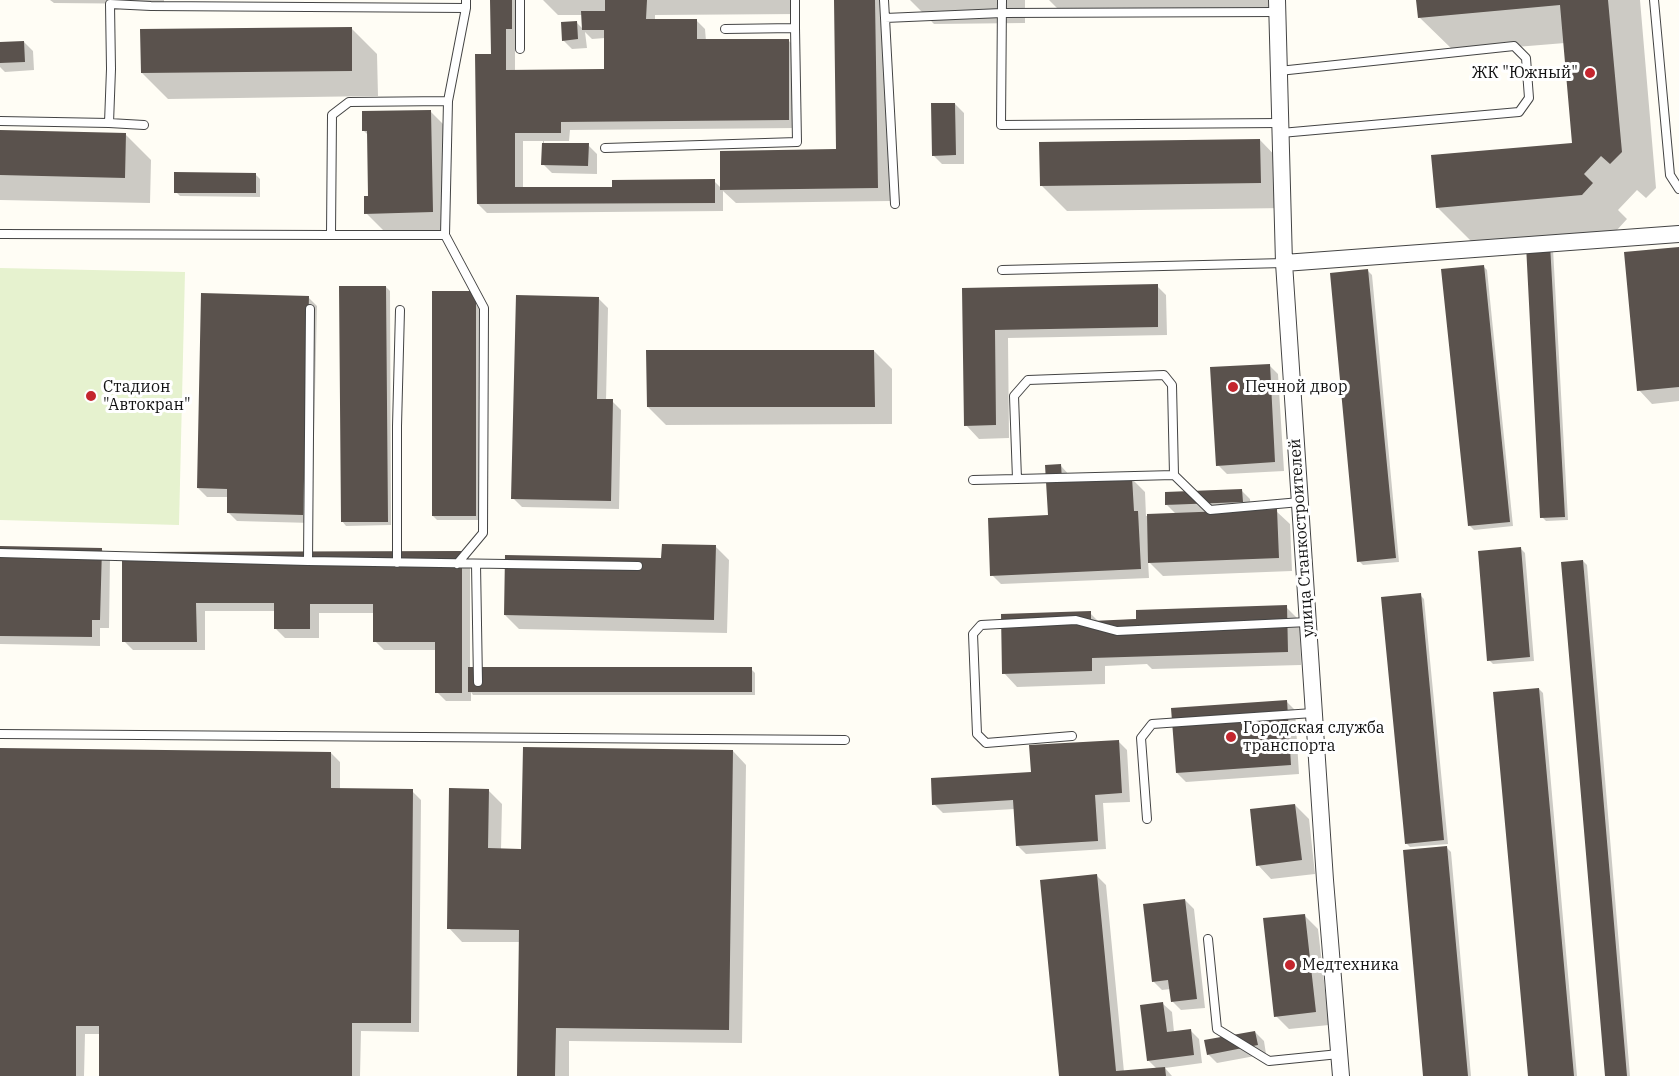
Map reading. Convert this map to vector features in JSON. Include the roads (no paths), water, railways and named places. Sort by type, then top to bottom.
[{"type":"street","name":"улица Станкостроителей","points":[[1277,6],[1284,263],[1339,1076]]},
{"type":"street","points":[[1284,263],[1679,234]]},
{"type":"lane","points":[[520,0],[520,49]]},
{"type":"lane","points":[[605,148],[797,142],[795,0]]},
{"type":"lane","points":[[884,0],[895,204]]},
{"type":"lane","points":[[1002,0],[1000,125],[1281,128],[1520,112],[1529,98],[1526,57],[1514,46],[1279,71]]},
{"type":"lane","points":[[1654,0],[1670,175],[1679,189]]},
{"type":"lane","points":[[108,123],[111,69],[110,4],[466,4],[448,101],[445,235],[484,308],[483,533],[457,564]]},
{"type":"lane","points":[[885,18],[1277,6]]},
{"type":"lane","points":[[724,29],[795,28]]},
{"type":"lane","points":[[331,236],[332,115],[349,102],[448,101]]},
{"type":"lane","points":[[0,121],[144,125]]},
{"type":"lane","points":[[0,234],[445,235]]},
{"type":"lane","points":[[1002,270],[1284,263]]},
{"type":"lane","points":[[308,561],[310,309]]},
{"type":"lane","points":[[397,563],[400,310]]},
{"type":"lane","points":[[1017,479],[1014,396],[1028,380],[1164,375],[1172,385],[1174,475],[1210,510],[1300,502]]},
{"type":"lane","points":[[973,480],[1174,475]]},
{"type":"lane","points":[[0,553],[397,563],[638,566]]},
{"type":"lane","points":[[476,564],[478,682]]},
{"type":"lane","points":[[1072,736],[986,743],[977,734],[973,634],[981,625],[1076,620],[1117,631],[1308,622]]},
{"type":"lane","points":[[1147,819],[1142,738],[1152,724],[1313,713]]},
{"type":"lane","points":[[0,734],[845,740]]},
{"type":"lane","points":[[1208,939],[1217,1029],[1269,1061],[1339,1054]]},
{"type":"place","name":"ЖК \"Южный\"","points":[[1590,73]]},
{"type":"place","name":"Печной двор","points":[[1233,387]]},
{"type":"place","name":"Стадион \"Автокран\"","points":[[91,396]]},
{"type":"place","name":"Городская служба транспорта","points":[[1231,737]]},
{"type":"place","name":"Медтехника","points":[[1290,965]]}]
